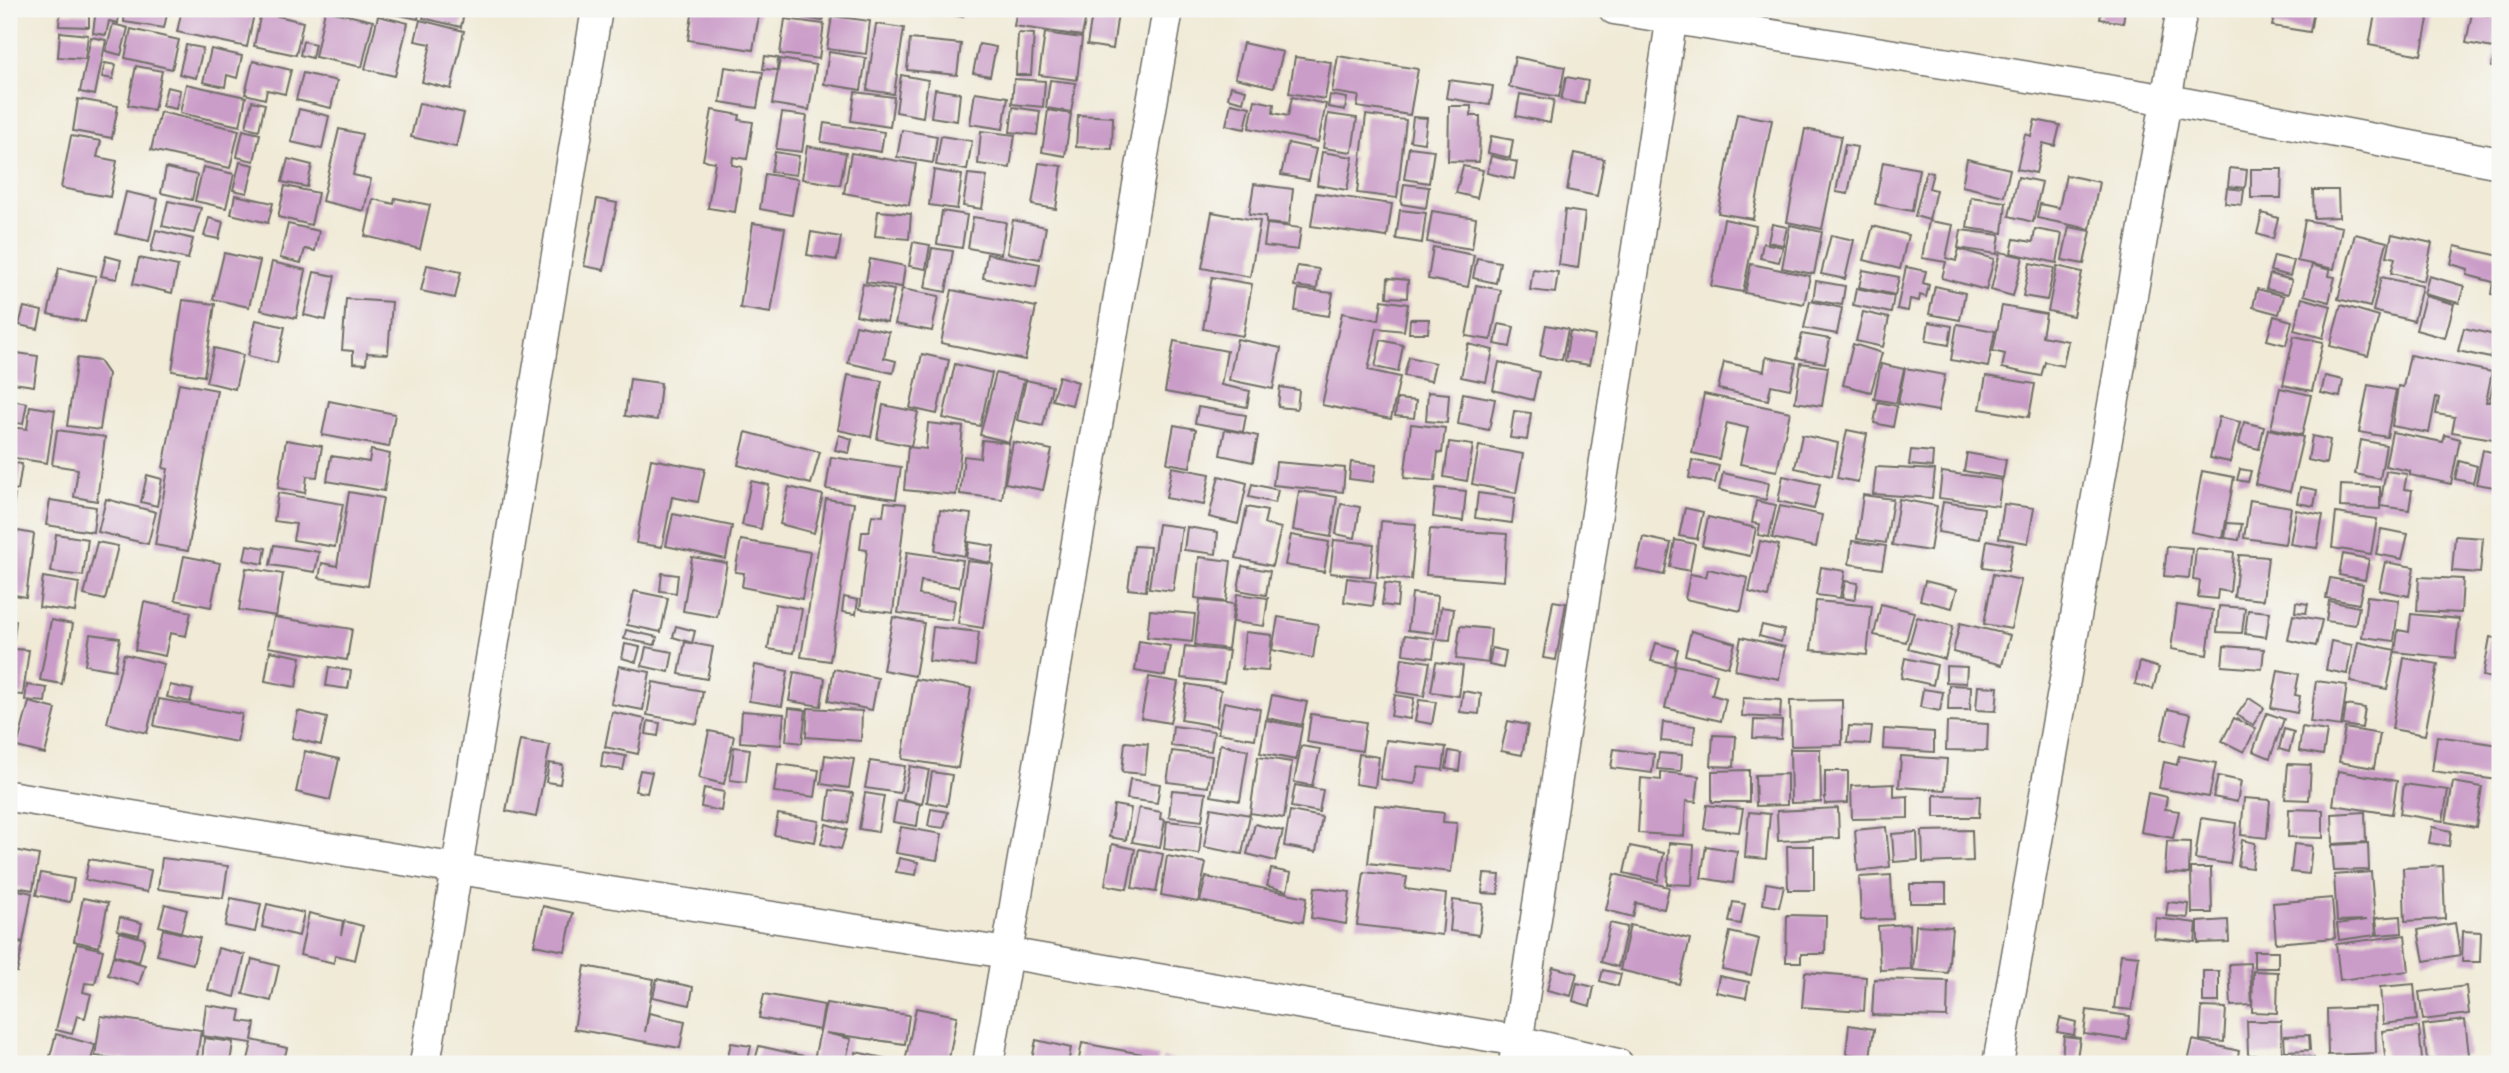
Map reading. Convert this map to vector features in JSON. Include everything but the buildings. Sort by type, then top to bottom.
[{"type":"street","points":[[425,1064],[597,9]]},
{"type":"street","points":[[988,1064],[1168,9]]},
{"type":"street","points":[[1614,9],[1672,14],[2168,100],[2500,163]]},
{"type":"street","points":[[1998,1064],[2182,9]]},
{"type":"street","points":[[1516,1053],[1672,14]]},
{"type":"street","points":[[9,796],[458,869],[1007,953],[1516,1053],[1618,1064]]}]
